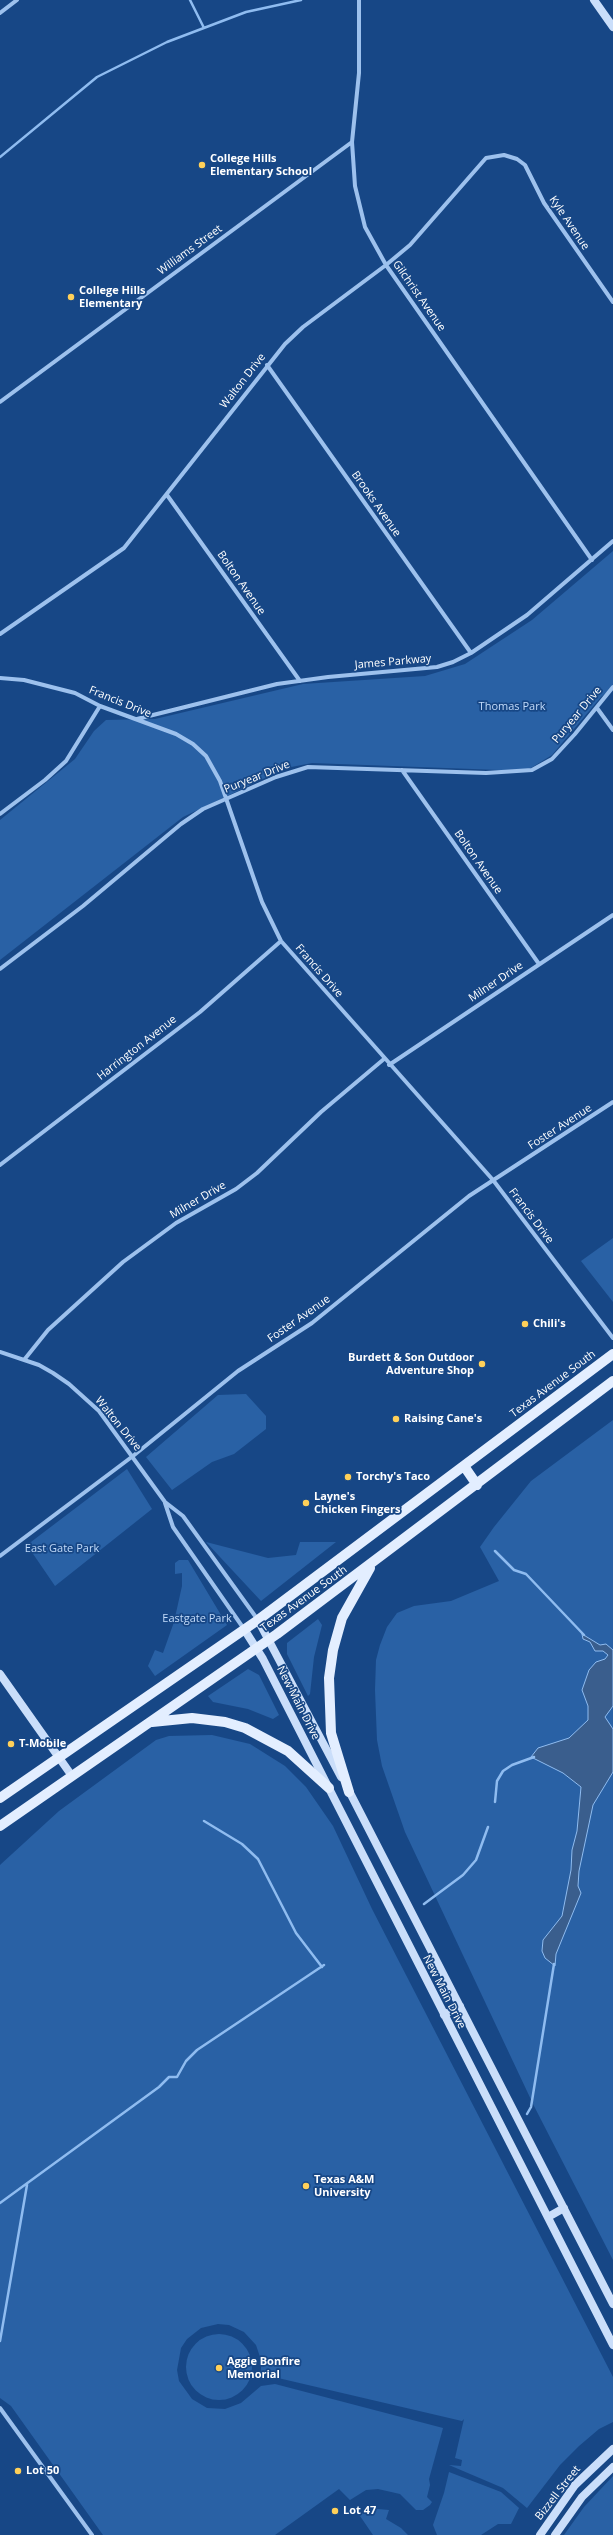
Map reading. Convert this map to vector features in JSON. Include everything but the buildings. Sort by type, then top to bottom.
[{"type":"main road","name":"Texas Avenue South","points":[[0,1798],[258,1620],[613,1354]]},
{"type":"main road","name":"Texas Avenue South","points":[[0,1826],[257,1648],[372,1564],[613,1381]]},
{"type":"main road","points":[[464,1466],[476,1485]]},
{"type":"main road","points":[[349,1792],[331,1734],[329,1678],[333,1650],[342,1618],[372,1564]]},
{"type":"main road","points":[[150,1722],[192,1718],[225,1722],[246,1728],[288,1751],[328,1788]]},
{"type":"street","points":[[0,13],[17,0]]},
{"type":"street","name":"Gilchrist Avenue","points":[[359,0],[359,73],[352,142],[355,186],[361,216],[369,236],[386,265],[592,560]]},
{"type":"street","points":[[594,0],[613,26]]},
{"type":"street","name":"Williams Street","points":[[0,402],[352,142]]},
{"type":"street","name":"Walton Drive","points":[[0,634],[124,548],[267,366],[303,327],[386,265],[416,239],[481,163],[491,156],[511,156]]},
{"type":"street","name":"Kyle Avenue","points":[[511,156],[525,165],[544,203],[613,302]]},
{"type":"street","name":"Brooks Avenue","points":[[267,366],[471,653]]},
{"type":"street","name":"Bolton Avenue","points":[[167,495],[300,681]]},
{"type":"street","name":"James Parkway","points":[[137,719],[277,684],[328,677],[437,667],[471,653],[526,615],[613,541]]},
{"type":"street","name":"Francis Drive","points":[[0,678],[24,680],[65,690],[100,706],[176,734],[200,750],[210,762],[226,799],[262,902],[281,940],[389,1065],[493,1180],[613,1338]]},
{"type":"street","name":"Puryear Drive","points":[[0,969],[83,906],[181,824],[203,809],[276,777],[308,767],[486,773],[532,770],[552,759],[597,708],[613,687]]},
{"type":"street","points":[[0,814],[45,780],[66,761],[100,706]]},
{"type":"street","points":[[597,708],[613,730]]},
{"type":"street","name":"Bolton Avenue","points":[[402,770],[539,964]]},
{"type":"street","name":"Milner Drive","points":[[389,1065],[613,915]]},
{"type":"street","name":"Harrington Avenue","points":[[0,1165],[200,1012],[281,940]]},
{"type":"street","name":"Milner Drive","points":[[24,1360],[48,1330],[123,1262],[176,1223],[236,1189],[257,1173],[321,1112],[384,1059]]},
{"type":"street","name":"Foster Avenue","points":[[0,1556],[133,1456],[238,1371],[312,1323],[441,1217],[493,1180],[613,1102]]},
{"type":"street","name":"Walton Drive","points":[[0,1352],[24,1360],[53,1373],[84,1396],[99,1411],[165,1502],[173,1527],[244,1629]]},
{"type":"street","name":"Walton Drive","points":[[165,1502],[183,1516],[258,1620]]},
{"type":"street","name":"New Main Drive","points":[[258,1620],[349,1792],[613,2304]]},
{"type":"street","name":"New Main Drive","points":[[244,1629],[257,1648],[613,2345]]},
{"type":"street","points":[[0,1674],[72,1776]]},
{"type":"street","points":[[444,2015],[460,2006]]},
{"type":"street","points":[[548,2217],[564,2208]]},
{"type":"street","points":[[0,2408],[92,2535]]},
{"type":"street","name":"Bizzell Street","points":[[540,2535],[575,2485],[613,2449]]},
{"type":"street","name":"Bizzell Street","points":[[555,2535],[582,2497],[613,2467]]},
{"type":"green space","name":"Thomas Park","points":[[613,551],[613,687],[601,697],[552,755],[526,771],[312,763],[286,768],[183,817],[0,960],[0,820],[75,759],[94,731],[106,720],[155,719],[303,684],[425,676],[465,664],[532,620]]},
{"type":"green space","points":[[613,1238],[613,1302],[581,1261]]},
{"type":"green space","points":[[246,1394],[266,1416],[266,1429],[234,1454],[212,1462],[172,1490],[146,1457],[218,1395]]},
{"type":"green space","points":[[613,1420],[613,2260],[534,2106],[405,1832],[382,1766],[377,1740],[375,1690],[376,1660],[380,1645],[387,1627],[397,1613],[414,1606],[451,1601],[499,1581],[480,1547],[494,1527],[531,1481]]},
{"type":"green space","name":"East Gate Park","points":[[127,1469],[152,1509],[55,1586],[27,1545]]},
{"type":"green space","name":"Eastgate Park","points":[[206,1542],[268,1558],[296,1555],[300,1542],[336,1542],[261,1601]]},
{"type":"green space","name":"Eastgate Park","points":[[179,1560],[188,1560],[227,1625],[155,1676],[148,1666],[155,1650],[163,1653],[174,1622],[182,1586],[182,1573],[175,1574],[175,1563]]},
{"type":"green space","points":[[318,1619],[322,1625],[314,1657],[310,1694],[308,1696],[287,1654],[287,1643]]},
{"type":"green space","points":[[248,1669],[259,1675],[279,1715],[273,1719],[248,1709],[213,1702],[208,1696]]},
{"type":"green space","name":"Texas A&M University","points":[[212,1735],[250,1744],[285,1766],[306,1787],[333,1826],[372,1909],[613,2377],[613,2422],[599,2429],[560,2465],[527,2508],[503,2488],[449,2465],[461,2466],[462,2460],[455,2458],[464,2419],[462,2421],[261,2374],[261,2360],[256,2345],[244,2332],[229,2325],[218,2324],[201,2328],[187,2339],[181,2348],[177,2370],[179,2381],[192,2399],[207,2408],[225,2409],[241,2403],[261,2386],[275,2384],[443,2428],[429,2479],[430,2485],[427,2497],[432,2502],[430,2505],[423,2510],[416,2510],[400,2494],[378,2489],[366,2490],[350,2500],[339,2489],[275,2535],[103,2535],[11,2406],[0,2398],[0,1865],[59,1811],[156,1740],[169,1736]]},
{"type":"green space","points":[[219,2334],[232,2337],[242,2344],[249,2354],[252,2367],[249,2380],[242,2390],[232,2397],[219,2400],[206,2397],[196,2390],[189,2380],[186,2367],[189,2354],[196,2344],[206,2337]]},
{"type":"green space","points":[[449,2472],[501,2492],[519,2508],[511,2524],[498,2524],[481,2535],[437,2535],[433,2525],[444,2493]]},
{"type":"green space","points":[[613,2476],[613,2535],[564,2535],[584,2507]]},
{"type":"green space","points":[[367,2508],[389,2510],[386,2519],[401,2528],[408,2535],[373,2535],[360,2516]]},
{"type":"shaded area","points":[[582,1634],[600,1645],[606,1644],[613,1650],[613,1706],[605,1717],[613,1729],[613,1772],[593,1805],[579,1871],[578,1886],[581,1893],[556,1954],[555,1966],[545,1958],[542,1951],[543,1940],[562,1916],[571,1870],[572,1850],[577,1831],[581,1787],[563,1773],[531,1757],[538,1748],[569,1738],[588,1720],[588,1706],[582,1690],[589,1670],[596,1662],[605,1659],[608,1655],[603,1651],[595,1651],[590,1642],[583,1639]]},
{"type":"waterway","points":[[190,0],[204,28]]},
{"type":"waterway","points":[[0,157],[97,77],[167,42],[246,12],[301,0]]},
{"type":"waterway","points":[[495,1551],[514,1570],[526,1574],[584,1635]]},
{"type":"waterway","points":[[495,1802],[497,1781],[503,1771],[512,1765],[534,1757]]},
{"type":"waterway","points":[[204,1821],[242,1844],[258,1859],[296,1933],[322,1967]]},
{"type":"waterway","points":[[424,1904],[463,1875],[476,1860],[488,1827]]},
{"type":"waterway","points":[[527,2114],[531,2107],[554,1964]]},
{"type":"waterway","points":[[0,2203],[159,2087],[169,2077],[177,2077],[186,2061],[197,2050],[324,1965]]},
{"type":"waterway","points":[[0,2341],[27,2185]]},
{"type":"place","name":"College Hills Elementary School","points":[[202,165]]},
{"type":"place","name":"College Hills Elementary","points":[[71,297]]},
{"type":"place","name":"Chili's","points":[[525,1324]]},
{"type":"place","name":"Burdett & Son Outdoor Adventure Shop","points":[[482,1364]]},
{"type":"place","name":"Raising Cane's","points":[[396,1419]]},
{"type":"place","name":"Torchy's Taco","points":[[348,1477]]},
{"type":"place","name":"Layne's Chicken Fingers","points":[[306,1503]]},
{"type":"place","name":"T-Mobile","points":[[11,1744]]},
{"type":"place","name":"Texas A&M University","points":[[306,2186]]},
{"type":"place","name":"Aggie Bonfire Memorial","points":[[219,2368]]},
{"type":"place","name":"Lot 50","points":[[18,2471]]},
{"type":"place","name":"Lot 47","points":[[335,2511]]}]
